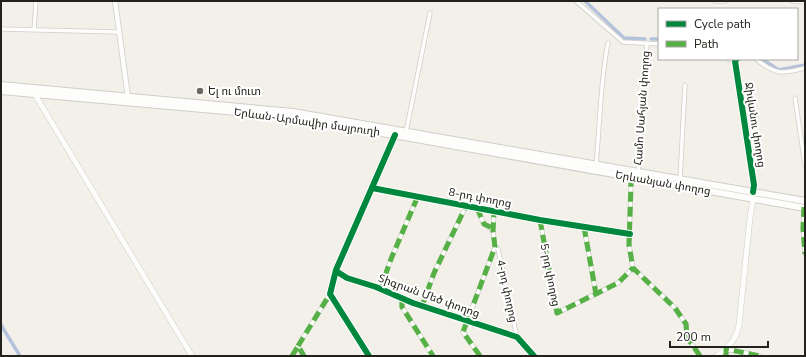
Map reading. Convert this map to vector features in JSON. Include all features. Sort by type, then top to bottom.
[{"type":"highway","points":[[1,85],[128,97],[140,100]]},
{"type":"highway","points":[[1,91],[140,100]]},
{"type":"highway","name":"Երևան-Արմավիր մայրուղի","points":[[140,100],[293,112],[522,155]]},
{"type":"highway","name":"Երևան-Արմավիր մայրուղի","points":[[153,101],[292,117],[522,155]]},
{"type":"highway","name":"Երևանյան փողոց","points":[[522,155],[596,165],[635,175],[680,179],[714,189]]},
{"type":"highway","name":"Երևանյան փողոց","points":[[522,155],[805,205]]},
{"type":"main road","points":[[34,93],[192,356]]},
{"type":"main road","points":[[716,356],[726,349],[737,335],[740,325],[753,196]]},
{"type":"street","points":[[34,30],[36,1]]},
{"type":"street","points":[[115,1],[128,97]]},
{"type":"street","points":[[576,1],[623,42],[658,44]]},
{"type":"street","points":[[714,1],[726,1]]},
{"type":"street","points":[[792,1],[805,2]]},
{"type":"street","points":[[406,132],[430,13]]},
{"type":"street","points":[[1,28],[119,32]]},
{"type":"street","points":[[596,165],[601,113],[601,89],[608,43]]},
{"type":"street","name":"Համո Սահյան փողոց","points":[[633,268],[629,245],[631,184],[635,175],[646,43]]},
{"type":"street","name":"Ջիվանու փողոց","points":[[736,60],[754,184],[753,196]]},
{"type":"street","points":[[757,60],[772,70],[780,73],[805,68]]},
{"type":"street","points":[[680,179],[685,85]]},
{"type":"street","points":[[795,98],[805,165]]},
{"type":"street","points":[[292,356],[330,294],[336,271],[395,135]]},
{"type":"street","name":"8-րդ փողոց","points":[[372,188],[540,220],[630,234]]},
{"type":"street","name":"Տիգրան Մեծ փողոց","points":[[380,290],[390,259],[418,196]]},
{"type":"street","points":[[805,205],[803,214],[805,254]]},
{"type":"street","name":"Տիգրան Մեծ փողոց","points":[[422,306],[434,273],[466,206]]},
{"type":"street","points":[[477,208],[484,224],[492,228],[493,231]]},
{"type":"street","name":"4-րդ փողոց","points":[[494,211],[493,231],[495,247],[498,250],[517,337]]},
{"type":"street","name":"5-րդ փողոց","points":[[540,220],[557,313],[618,283],[633,268]]},
{"type":"street","points":[[584,227],[596,294]]},
{"type":"street","points":[[480,356],[463,332],[495,247]]},
{"type":"street","points":[[633,268],[675,308],[686,324],[687,338],[700,356]]},
{"type":"street","name":"Տիգրան Մեծ փողոց","points":[[336,271],[402,299],[517,337]]},
{"type":"street","points":[[330,294],[369,356]]},
{"type":"street","points":[[402,299],[402,307],[433,356]]},
{"type":"street","points":[[517,337],[534,356]]},
{"type":"street","points":[[298,346],[304,356]]},
{"type":"street","points":[[726,356],[726,349],[760,356]]},
{"type":"waterway","points":[[585,1],[624,38],[645,39]]},
{"type":"waterway","points":[[651,39],[658,39]]},
{"type":"waterway","points":[[764,60],[779,70],[805,65]]},
{"type":"waterway","points":[[1,325],[20,356]]},
{"type":"marked path","points":[[633,177],[631,184],[629,245],[633,268],[675,308],[686,324],[687,337],[700,356]]},
{"type":"marked path","points":[[380,290],[391,259],[418,196]]},
{"type":"marked path","points":[[422,306],[434,273],[466,206]]},
{"type":"marked path","points":[[804,207],[803,228],[805,254]]},
{"type":"marked path","points":[[477,208],[484,224],[492,228],[493,231]]},
{"type":"marked path","points":[[480,356],[463,332],[495,247],[493,231],[494,211]]},
{"type":"marked path","points":[[540,220],[557,313],[618,283],[633,268]]},
{"type":"marked path","points":[[584,227],[596,294]]},
{"type":"marked path","points":[[298,346],[330,294]]},
{"type":"marked path","points":[[402,299],[402,307],[433,356]]},
{"type":"marked path","points":[[292,356],[298,346],[304,356]]},
{"type":"marked path","points":[[726,356],[726,349],[760,356]]},
{"type":"cycle path","points":[[736,60],[754,185],[753,192]]},
{"type":"cycle path","points":[[369,356],[330,294],[336,270],[395,135]]},
{"type":"cycle path","points":[[372,188],[540,220],[630,234]]},
{"type":"cycle path","points":[[336,271],[347,278],[376,287],[413,303],[517,337],[534,356]]},
{"type":"place","name":"Ել ու մուտ","points":[[200,91]]}]
